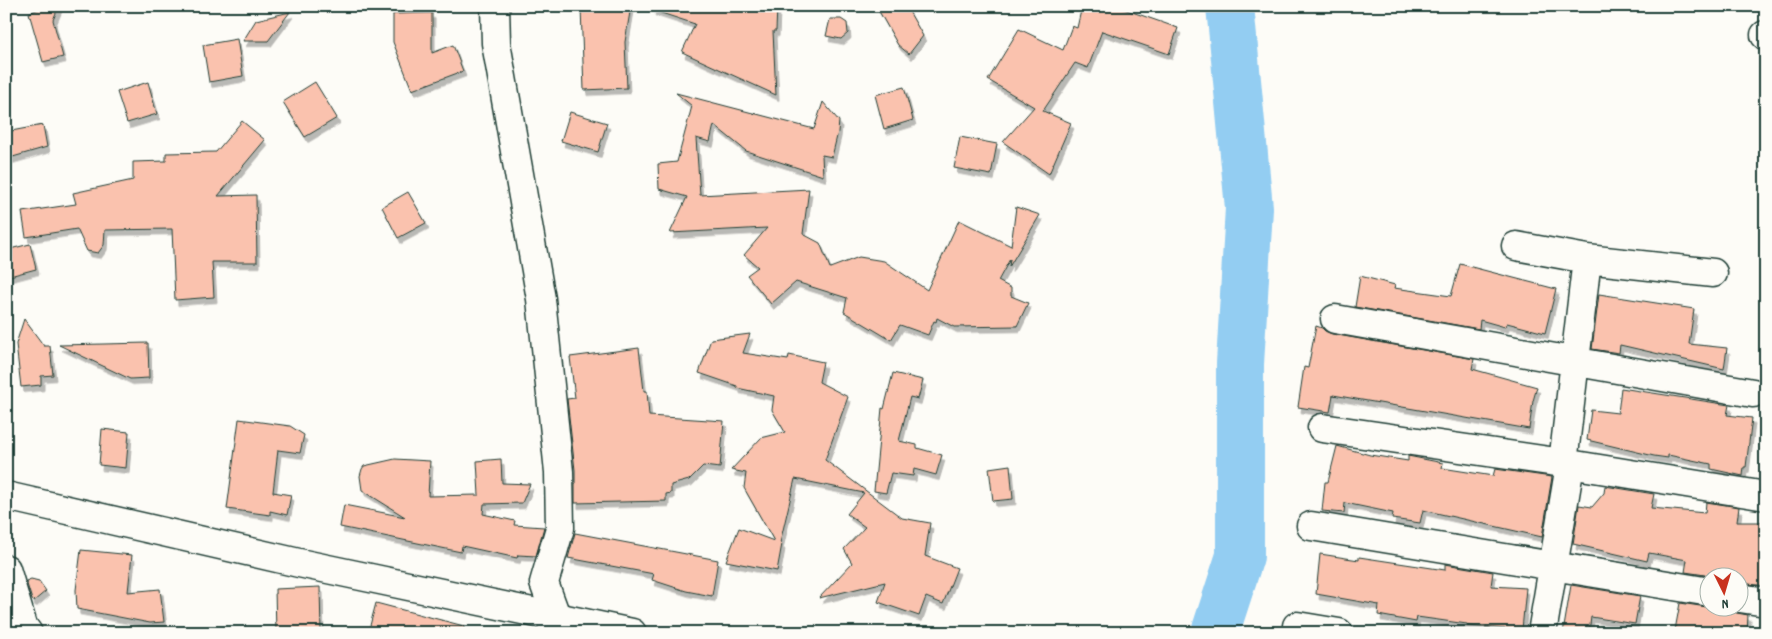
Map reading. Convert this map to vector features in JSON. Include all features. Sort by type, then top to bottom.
[{"type":"street","points":[[495,6],[496,43],[541,299],[559,472],[560,528],[544,583],[554,624]]},
{"type":"street","points":[[1516,246],[1587,259],[1713,273]]},
{"type":"street","points":[[1542,633],[1566,464],[1574,362],[1587,259]]},
{"type":"street","points":[[1335,319],[1753,393]]},
{"type":"street","points":[[1322,428],[1766,496]]},
{"type":"street","points":[[6,496],[554,624],[632,633]]},
{"type":"street","points":[[1311,526],[1700,590]]},
{"type":"street","points":[[6,569],[24,626],[28,633]]},
{"type":"street","points":[[1750,600],[1766,602]]},
{"type":"street","points":[[1297,626],[1339,633]]},
{"type":"building","points":[[46,6],[59,6],[53,20],[63,57],[43,62],[29,13]]},
{"type":"building","points":[[631,6],[625,42],[627,88],[584,90],[581,8]]},
{"type":"building","points":[[653,6],[777,6],[776,31],[773,31],[776,95],[682,52],[695,24],[652,10]]},
{"type":"building","points":[[876,6],[906,6],[923,36],[909,54],[898,45]]},
{"type":"building","points":[[1082,6],[1115,6],[1178,28],[1169,54],[1102,31],[1088,68],[1075,63],[1043,111],[1071,123],[1049,174],[1003,142],[1034,107],[988,80],[1019,29],[1063,50],[1072,26],[1077,28]]},
{"type":"building","points":[[290,12],[268,41],[243,41],[256,20]]},
{"type":"building","points":[[432,13],[432,53],[453,45],[463,71],[412,90],[393,42],[393,14]]},
{"type":"building","points":[[830,19],[841,19],[847,23],[848,33],[841,39],[826,36]]},
{"type":"building","points":[[237,39],[243,76],[209,82],[203,45]]},
{"type":"building","points":[[148,82],[157,114],[127,123],[117,92]]},
{"type":"building","points":[[315,82],[337,118],[305,137],[283,102]]},
{"type":"building","points":[[904,87],[913,120],[884,129],[875,95]]},
{"type":"building","points":[[676,93],[814,129],[823,102],[839,121],[832,157],[822,155],[823,176],[746,151],[714,125],[710,142],[696,138],[700,195],[809,189],[803,234],[820,243],[830,268],[859,257],[884,261],[927,290],[959,220],[1011,246],[1016,207],[1040,215],[1009,267],[1010,259],[998,281],[1011,288],[1011,296],[1028,303],[1017,326],[954,327],[937,318],[928,335],[900,325],[891,340],[844,312],[847,298],[796,282],[771,304],[747,275],[758,267],[744,255],[767,228],[670,233],[687,197],[659,189],[658,164],[677,162],[692,106]]},
{"type":"building","points":[[570,112],[607,123],[598,152],[561,141]]},
{"type":"building","points":[[242,121],[265,140],[218,196],[256,195],[257,262],[212,262],[214,297],[175,300],[172,229],[105,230],[104,245],[98,253],[87,251],[77,229],[26,237],[22,212],[76,204],[73,193],[133,180],[133,162],[166,161],[166,153],[216,152]]},
{"type":"building","points":[[43,125],[47,147],[6,159],[6,132]]},
{"type":"building","points":[[960,137],[997,144],[991,175],[954,168]]},
{"type":"building","points":[[408,192],[426,223],[398,238],[382,207]]},
{"type":"building","points":[[30,244],[36,269],[6,277],[6,250]]},
{"type":"building","points":[[1460,264],[1556,289],[1545,333],[1507,323],[1505,327],[1480,320],[1479,329],[1355,307],[1360,276],[1395,285],[1394,288],[1451,296]]},
{"type":"building","points":[[1599,294],[1694,309],[1689,344],[1727,348],[1724,369],[1620,345],[1619,353],[1592,349]]},
{"type":"building","points":[[24,319],[44,346],[50,346],[53,375],[41,376],[41,385],[21,387],[16,344]]},
{"type":"building","points":[[1316,326],[1332,334],[1474,359],[1472,369],[1537,387],[1529,429],[1333,395],[1330,412],[1298,407],[1304,367],[1308,368]]},
{"type":"building","points":[[750,334],[743,353],[788,360],[789,355],[823,362],[819,382],[848,397],[825,460],[902,518],[930,523],[925,556],[957,568],[943,604],[926,597],[919,616],[878,602],[885,582],[819,598],[852,563],[844,549],[865,527],[847,514],[864,493],[795,479],[780,543],[782,544],[777,571],[726,561],[739,528],[774,541],[744,488],[746,473],[731,470],[761,438],[785,432],[772,410],[774,396],[737,388],[737,386],[699,373],[711,339]]},
{"type":"building","points":[[148,343],[149,378],[130,379],[59,345]]},
{"type":"building","points":[[639,348],[644,391],[647,391],[649,416],[724,421],[720,468],[703,466],[689,480],[671,485],[671,493],[666,494],[666,501],[575,503],[575,470],[567,399],[575,398],[570,357]]},
{"type":"building","points":[[893,373],[923,380],[918,399],[910,397],[899,441],[917,445],[917,448],[942,455],[936,475],[914,469],[913,476],[891,473],[886,493],[874,491],[882,408],[884,409]]},
{"type":"building","points":[[1621,388],[1729,405],[1727,415],[1752,418],[1746,467],[1744,467],[1743,476],[1711,469],[1711,464],[1668,455],[1668,458],[1654,456],[1587,440],[1591,410],[1618,413]]},
{"type":"building","points":[[239,419],[290,426],[304,435],[300,453],[278,450],[273,492],[291,495],[287,515],[270,511],[270,515],[227,509]]},
{"type":"building","points":[[102,429],[129,432],[126,468],[99,465]]},
{"type":"building","points":[[1337,446],[1370,455],[1408,461],[1408,456],[1443,463],[1442,468],[1493,476],[1495,469],[1552,477],[1542,537],[1423,510],[1420,523],[1392,519],[1393,513],[1345,503],[1344,513],[1322,511],[1325,482],[1328,482]]},
{"type":"building","points":[[395,459],[430,461],[428,496],[479,495],[477,461],[501,459],[502,483],[530,484],[522,503],[484,504],[483,514],[515,521],[514,525],[544,527],[536,556],[518,555],[517,558],[462,546],[461,552],[340,527],[344,505],[405,517],[362,490],[360,476],[364,466]]},
{"type":"building","points":[[1010,465],[1013,499],[993,501],[989,468]]},
{"type":"building","points":[[1605,486],[1654,494],[1651,508],[1705,513],[1706,502],[1739,507],[1737,522],[1766,522],[1766,586],[1750,584],[1750,566],[1700,566],[1700,574],[1685,572],[1687,560],[1649,553],[1647,561],[1573,544],[1579,505],[1592,507],[1604,493]]},
{"type":"building","points":[[575,533],[718,560],[712,596],[686,591],[652,580],[654,574],[568,558]]},
{"type":"building","points":[[81,550],[132,555],[128,592],[160,589],[164,622],[150,623],[77,609],[76,590]]},
{"type":"building","points":[[1320,554],[1359,560],[1359,557],[1445,570],[1445,564],[1493,572],[1491,586],[1526,588],[1522,630],[1467,626],[1467,624],[1417,617],[1416,622],[1378,615],[1379,605],[1316,594]]},
{"type":"building","points":[[31,579],[39,581],[46,591],[34,601],[26,581]]},
{"type":"building","points":[[1571,585],[1640,596],[1635,624],[1591,617],[1589,633],[1563,633]]},
{"type":"building","points":[[320,587],[321,633],[276,633],[275,589]]},
{"type":"building","points":[[376,603],[464,626],[464,633],[368,633]]},
{"type":"building","points":[[1680,603],[1700,606],[1700,616],[1748,616],[1747,633],[1690,633],[1675,630]]},
{"type":"waterway","points":[[1215,633],[1240,556],[1240,364],[1249,208],[1230,6]]}]
